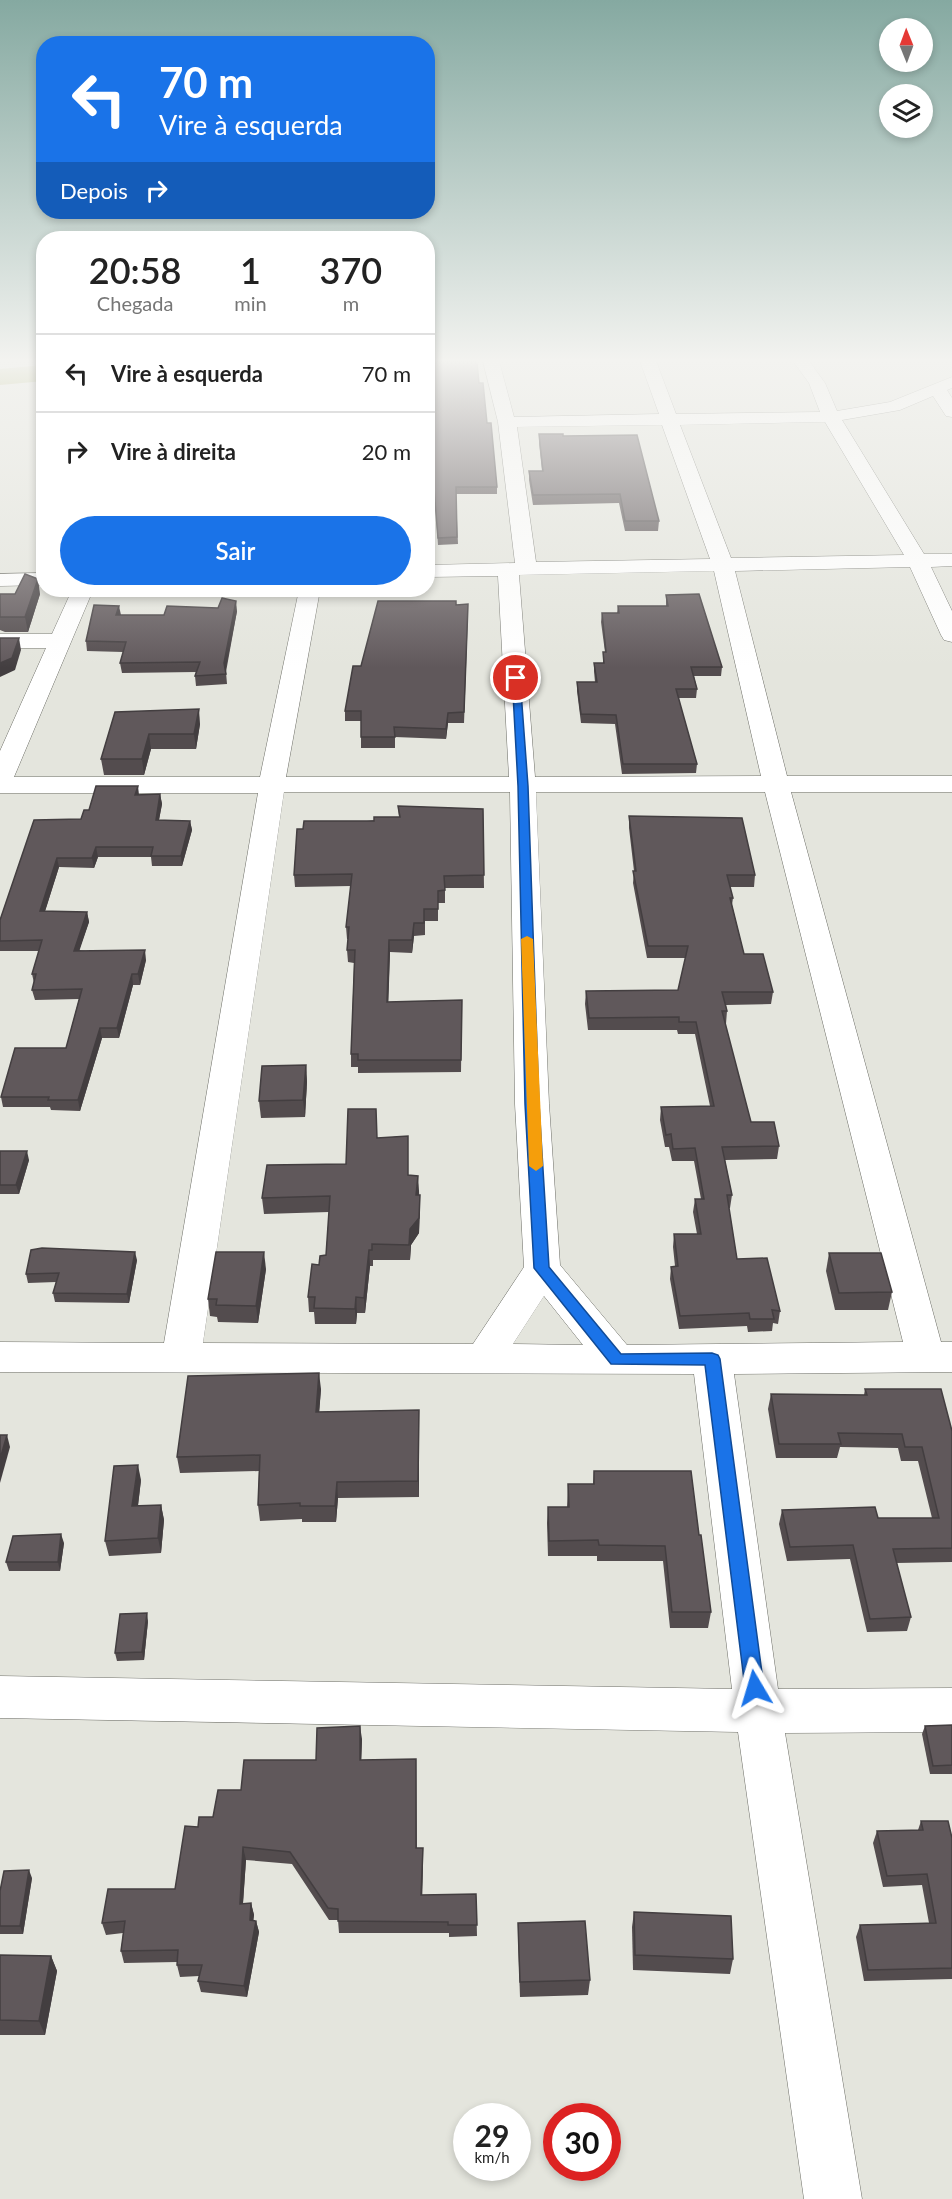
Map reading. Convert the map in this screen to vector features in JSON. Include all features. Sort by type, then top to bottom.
[{"type":"street","points":[[510,464],[517,569],[532,1104],[542,1268],[617,1360]]},
{"type":"street","points":[[0,1357],[617,1360],[939,1357],[777,784],[723,566],[685,464]]},
{"type":"street","points":[[859,464],[918,561],[952,635]]},
{"type":"street","points":[[435,571],[952,560]]},
{"type":"street","points":[[0,580],[36,579]]},
{"type":"street","points":[[79,597],[7,747],[0,782],[523,786],[952,784]]},
{"type":"street","points":[[181,1358],[272,784],[308,597]]},
{"type":"street","points":[[0,641],[59,641]]},
{"type":"street","points":[[484,1359],[542,1268]]},
{"type":"street","points":[[712,1359],[758,1711],[832,2199]]},
{"type":"street","points":[[0,1697],[758,1711],[952,1710]]},
{"type":"building","points":[[435,464],[495,464],[497,487],[456,487],[457,537],[438,538]]},
{"type":"building","points":[[542,464],[644,464],[659,521],[625,521],[620,494],[533,495],[529,471],[543,471]]},
{"type":"building","points":[[25,574],[36,578],[36,585],[25,617],[0,617],[0,594],[15,594]]},
{"type":"building","points":[[699,594],[722,667],[691,667],[697,689],[676,689],[697,764],[623,764],[616,715],[581,714],[577,682],[597,682],[594,663],[604,663],[603,652],[606,652],[602,613],[619,613],[618,606],[668,606],[666,595]]},
{"type":"building","points":[[222,598],[236,601],[224,663],[226,674],[195,676],[200,662],[120,663],[126,642],[86,641],[94,605],[119,606],[116,615],[164,615],[167,606],[218,608]]},
{"type":"building","points":[[378,601],[456,601],[456,605],[468,604],[464,712],[448,713],[446,729],[394,727],[395,737],[361,737],[361,711],[345,711],[353,666],[361,666]]},
{"type":"building","points":[[0,638],[19,638],[12,658],[0,663]]},
{"type":"building","points":[[199,709],[194,734],[149,734],[142,759],[101,759],[115,712]]},
{"type":"building","points":[[96,786],[138,786],[135,795],[160,794],[156,820],[190,821],[181,856],[151,856],[153,847],[96,847],[92,858],[57,858],[40,911],[87,912],[74,951],[145,950],[138,974],[132,974],[117,1028],[100,1028],[78,1100],[48,1100],[49,1097],[1,1097],[15,1048],[66,1048],[82,989],[32,990],[36,974],[32,974],[42,940],[0,941],[0,920],[34,820],[81,819],[84,810],[89,810]]},
{"type":"building","points":[[398,806],[483,809],[484,875],[444,876],[445,890],[438,891],[438,909],[424,909],[424,923],[414,923],[412,940],[389,940],[387,1002],[462,1000],[461,1060],[358,1060],[358,1054],[351,1054],[355,950],[347,950],[349,927],[346,927],[352,874],[294,875],[297,829],[303,829],[304,821],[374,821],[374,817],[400,817]]},
{"type":"building","points":[[629,816],[742,818],[755,875],[727,875],[733,898],[730,898],[744,954],[763,954],[773,992],[722,992],[727,1011],[722,1011],[751,1122],[774,1122],[779,1146],[722,1147],[732,1195],[727,1195],[737,1259],[767,1258],[780,1311],[772,1310],[774,1319],[750,1319],[749,1313],[680,1316],[671,1267],[678,1266],[674,1234],[701,1234],[695,1199],[704,1199],[695,1148],[673,1149],[671,1134],[666,1135],[661,1107],[714,1106],[696,1022],[679,1022],[679,1017],[589,1018],[586,991],[678,990],[688,946],[648,946],[633,871],[636,871]]},
{"type":"building","points":[[306,1065],[303,1100],[259,1101],[262,1066]]},
{"type":"building","points":[[348,1109],[376,1109],[377,1138],[408,1136],[408,1175],[418,1176],[416,1195],[420,1195],[419,1218],[410,1229],[409,1245],[372,1244],[372,1250],[369,1250],[364,1298],[356,1297],[355,1309],[314,1308],[315,1297],[308,1297],[312,1264],[319,1265],[320,1256],[326,1255],[330,1196],[262,1198],[267,1165],[346,1164]]},
{"type":"building","points":[[0,1151],[27,1151],[16,1185],[0,1185]]},
{"type":"building","points":[[42,1248],[135,1252],[127,1294],[53,1293],[59,1273],[26,1274],[31,1250]]},
{"type":"building","points":[[216,1252],[264,1252],[256,1306],[216,1305],[217,1299],[208,1299]]},
{"type":"building","points":[[829,1253],[881,1253],[892,1292],[839,1293]]},
{"type":"building","points":[[319,1373],[316,1412],[419,1410],[418,1481],[337,1482],[335,1506],[300,1506],[300,1503],[258,1505],[260,1455],[177,1457],[188,1376]]},
{"type":"building","points":[[865,1389],[941,1389],[952,1431],[952,1548],[893,1549],[911,1617],[870,1619],[853,1545],[790,1547],[782,1510],[875,1507],[878,1518],[939,1518],[922,1447],[905,1447],[902,1434],[838,1433],[841,1444],[779,1444],[771,1394],[867,1395]]},
{"type":"building","points":[[0,1435],[7,1435],[0,1459]]},
{"type":"building","points":[[138,1465],[132,1506],[161,1505],[158,1538],[105,1541],[114,1466]]},
{"type":"building","points":[[594,1471],[691,1471],[711,1612],[672,1612],[665,1546],[599,1545],[598,1540],[549,1541],[548,1507],[569,1507],[568,1484],[594,1484]]},
{"type":"building","points":[[61,1534],[58,1562],[6,1562],[13,1536]]},
{"type":"building","points":[[147,1613],[142,1652],[115,1653],[120,1614]]},
{"type":"building","points":[[952,1725],[952,1765],[933,1766],[925,1726]]},
{"type":"building","points":[[360,1726],[360,1760],[416,1759],[416,1848],[423,1848],[421,1895],[476,1894],[477,1925],[448,1925],[448,1922],[338,1921],[338,1909],[328,1908],[290,1852],[243,1847],[240,1904],[251,1903],[250,1920],[256,1921],[244,1986],[198,1981],[202,1965],[177,1965],[178,1950],[121,1951],[125,1921],[102,1923],[108,1889],[175,1889],[185,1826],[198,1827],[199,1817],[213,1817],[218,1790],[241,1790],[244,1760],[316,1760],[317,1728]]},
{"type":"building","points":[[921,1821],[948,1821],[952,1838],[952,1968],[868,1970],[860,1925],[936,1923],[927,1874],[887,1876],[877,1831],[923,1830]]},
{"type":"building","points":[[29,1870],[20,1926],[0,1926],[0,1891],[4,1871]]},
{"type":"building","points":[[634,1912],[731,1916],[733,1959],[635,1955]]},
{"type":"building","points":[[585,1921],[590,1980],[520,1982],[518,1923]]},
{"type":"building","points":[[0,1955],[51,1956],[39,2021],[0,2020]]},
{"type":"slow traffic","points":[[527,939],[536,1166]]},
{"type":"route","points":[[516,678],[523,786],[532,1104],[542,1268],[617,1360],[712,1359],[755,1688]]}]
